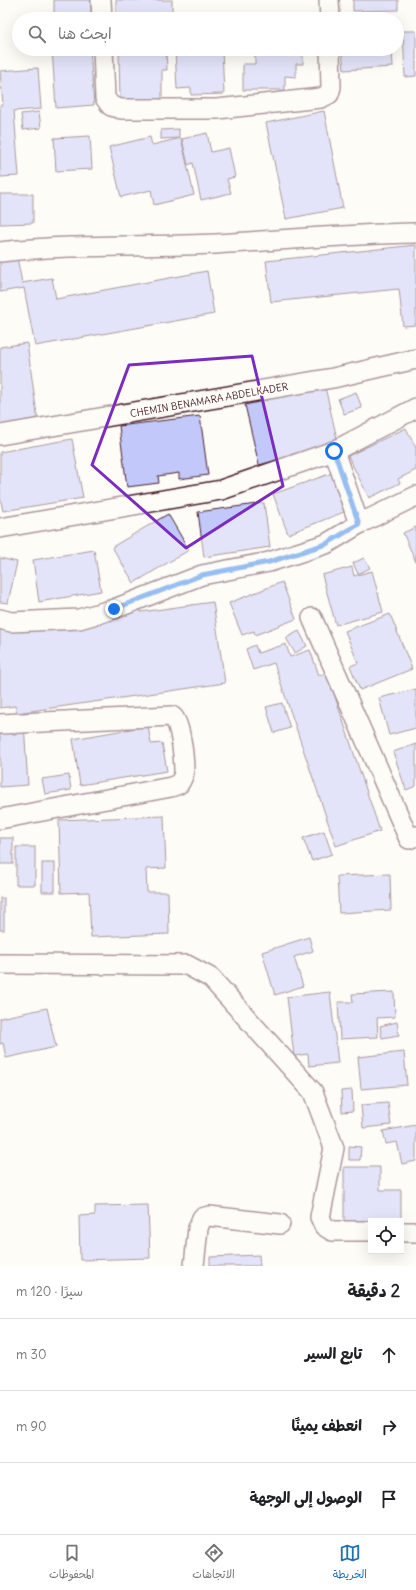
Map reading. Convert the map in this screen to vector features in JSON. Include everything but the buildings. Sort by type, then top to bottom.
[{"type":"street","points":[[101,0],[102,12]]},
{"type":"street","points":[[329,0],[330,12]]},
{"type":"street","points":[[103,56],[105,98],[111,106],[121,109],[217,109],[322,98],[329,94],[331,88],[330,56]]},
{"type":"street","points":[[0,252],[38,248],[215,244],[360,234],[416,234]]},
{"type":"street","name":"CHEMIN BENAMARA ABDELKADER","points":[[0,435],[333,378],[416,359]]},
{"type":"street","points":[[0,528],[221,490],[334,451],[416,408]]},
{"type":"street","points":[[334,451],[359,524]]},
{"type":"street","points":[[0,619],[11,622],[79,619],[114,609],[202,575],[269,562],[326,544],[359,524],[416,496]]},
{"type":"street","points":[[312,618],[410,839],[416,836]]},
{"type":"street","points":[[0,724],[172,716],[176,718],[178,723],[183,753],[184,773],[179,784],[172,787],[0,819]]},
{"type":"street","points":[[0,964],[187,965],[211,978],[312,1092],[334,1148],[320,1217],[324,1226],[332,1231],[368,1231]]},
{"type":"street","points":[[194,1266],[198,1228],[202,1218],[209,1216],[280,1224]]},
{"type":"street","points":[[404,1232],[416,1232]]},
{"type":"highlighted area","points":[[252,356],[283,486],[186,548],[92,465],[129,365]]},
{"type":"route","points":[[114,609],[202,575],[269,562],[326,544],[359,524],[334,451]]}]
